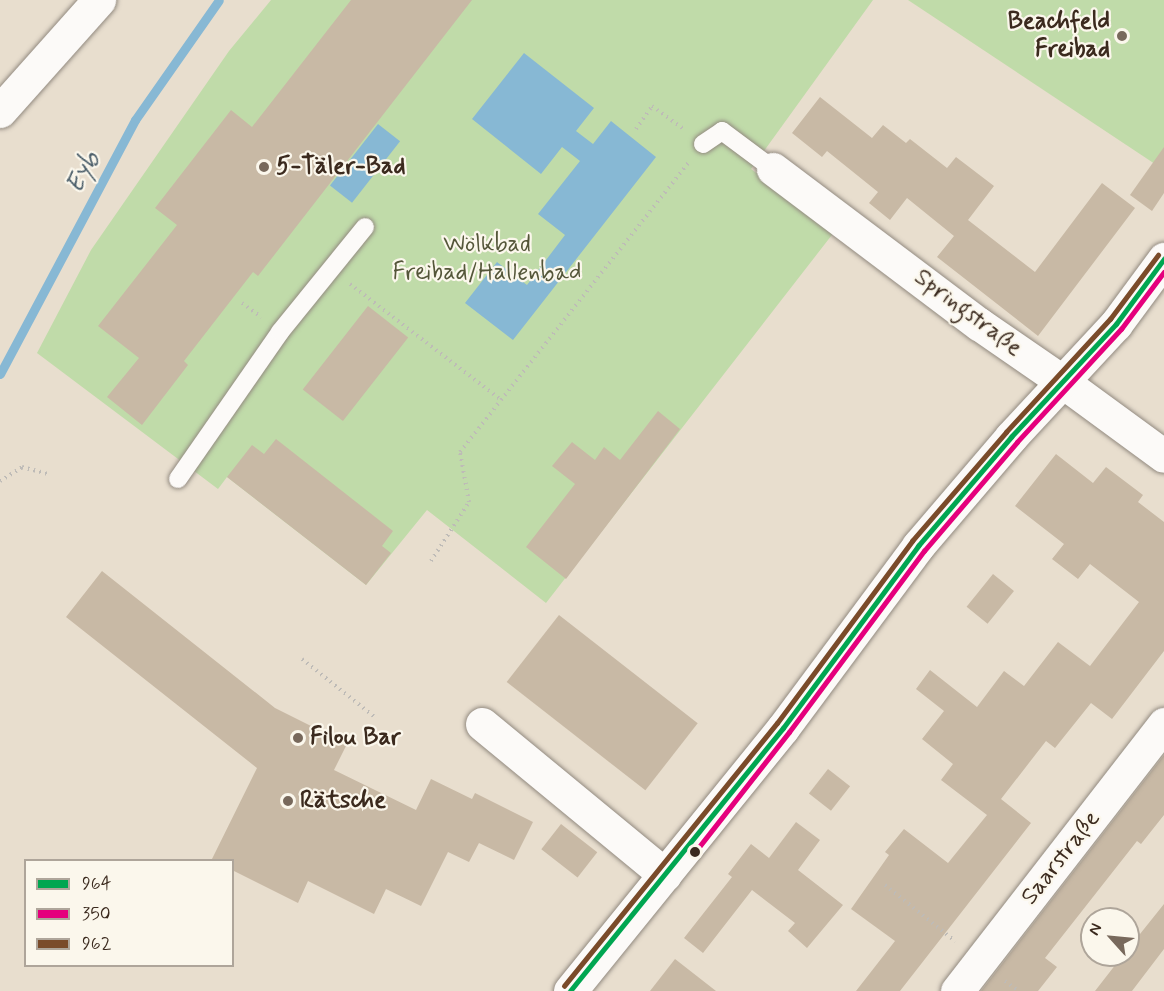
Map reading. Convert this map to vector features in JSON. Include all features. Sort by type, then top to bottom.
[{"type":"street","points":[[0,111],[99,0]]},
{"type":"street","name":"Springstraße","points":[[773,168],[979,324],[1164,456]]},
{"type":"street","points":[[582,987],[665,875],[783,728],[918,546],[1011,437],[1116,324],[1164,259]]},
{"type":"street","points":[[482,724],[665,875]]},
{"type":"street","name":"Saarstraße","points":[[957,991],[1164,724]]},
{"type":"lane","points":[[703,144],[722,131],[773,168]]},
{"type":"lane","points":[[178,479],[280,332],[365,227]]},
{"type":"path","points":[[431,561],[469,502],[460,452],[703,144],[652,106],[636,129]]},
{"type":"path","points":[[331,268],[501,400]]},
{"type":"path","points":[[0,481],[22,467],[48,474]]},
{"type":"path","points":[[302,659],[376,718]]},
{"type":"path","points":[[885,885],[1019,991]]},
{"type":"green space","name":"Wölkbad Freibad/Hallenbad","points":[[271,0],[873,0],[751,169],[835,231],[546,603],[427,510],[366,585],[227,477],[218,489],[37,353],[91,250],[229,51]]},
{"type":"green space","points":[[908,0],[1164,0],[1164,170]]},
{"type":"water","points":[[524,53],[594,108],[576,131],[593,144],[611,121],[656,157],[513,340],[465,303],[497,262],[527,285],[565,235],[538,214],[580,161],[562,147],[541,174],[472,119]]},
{"type":"water","points":[[378,124],[400,141],[352,203],[330,185]]},
{"type":"building","name":"5-Täler-Bad","points":[[351,0],[472,0],[258,276],[253,272],[184,361],[188,365],[142,425],[107,397],[139,358],[98,326],[177,225],[155,208],[231,110],[252,127]]},
{"type":"building","points":[[820,97],[872,138],[883,125],[906,143],[910,139],[947,168],[956,157],[994,186],[968,220],[1035,272],[1102,183],[1135,208],[1038,336],[937,257],[954,236],[907,198],[890,220],[869,203],[878,192],[827,151],[822,157],[792,133]]},
{"type":"building","points":[[1164,147],[1164,193],[1152,211],[1130,195]]},
{"type":"building","points":[[368,306],[408,337],[343,421],[303,390]]},
{"type":"building","points":[[658,411],[680,429],[566,579],[526,547],[575,484],[552,466],[572,442],[595,460],[604,447],[620,460]]},
{"type":"building","points":[[276,439],[393,531],[382,546],[391,553],[366,585],[227,477],[252,445],[264,454]]},
{"type":"building","points":[[1056,454],[1093,483],[1106,467],[1143,495],[1138,502],[1164,522],[1164,651],[1112,719],[1091,703],[1055,748],[1046,741],[1001,799],[1031,823],[900,991],[856,991],[895,941],[851,909],[889,855],[885,852],[904,829],[948,863],[987,815],[941,780],[953,764],[922,739],[944,711],[916,689],[930,670],[977,707],[1004,671],[1024,686],[1058,642],[1090,666],[1139,602],[1090,564],[1078,579],[1052,559],[1064,544],[1015,506]]},
{"type":"building","points":[[102,571],[275,708],[347,744],[334,770],[416,810],[431,779],[472,799],[475,793],[533,822],[514,860],[479,843],[469,862],[448,852],[421,906],[386,889],[374,914],[308,881],[298,903],[234,871],[234,859],[212,859],[257,768],[66,617]]},
{"type":"building","points":[[993,574],[1014,591],[988,624],[967,607]]},
{"type":"building","points":[[559,615],[698,723],[645,790],[507,682]]},
{"type":"building","points":[[1164,755],[1164,815],[1141,844],[1137,841],[1085,907],[1080,907],[1080,913],[1045,958],[1057,967],[1038,991],[981,991]]},
{"type":"building","points":[[828,769],[850,786],[831,811],[809,793]]},
{"type":"building","points":[[796,822],[820,840],[798,870],[843,905],[807,948],[788,931],[795,923],[752,890],[703,953],[684,938],[732,877],[728,874],[751,844],[769,858]]},
{"type":"building","points":[[561,824],[597,852],[578,878],[541,849]]},
{"type":"building","points":[[1164,904],[1164,949],[1132,991],[1095,991],[1114,967],[1140,967],[1140,934]]},
{"type":"building","points":[[675,959],[716,991],[650,991]]},
{"type":"waterway","name":"Eyb","points":[[0,374],[135,120],[219,0]]},
{"type":"transit line","name":"962","points":[[564,986],[777,723],[912,541],[1006,432],[1110,319],[1158,255]]},
{"type":"transit line","name":"964","points":[[570,991],[783,728],[918,546],[1011,437],[1116,324],[1164,259]]},
{"type":"transit line","name":"350","points":[[695,852],[789,732],[924,551],[1017,442],[1121,329],[1164,272]]},
{"type":"place","name":"Beachfeld Freibad","points":[[1122,36]]},
{"type":"place","name":"5-Täler-Bad","points":[[264,167]]},
{"type":"place","name":"Filou Bar","points":[[298,738]]},
{"type":"place","name":"Rätsche","points":[[288,801]]}]
